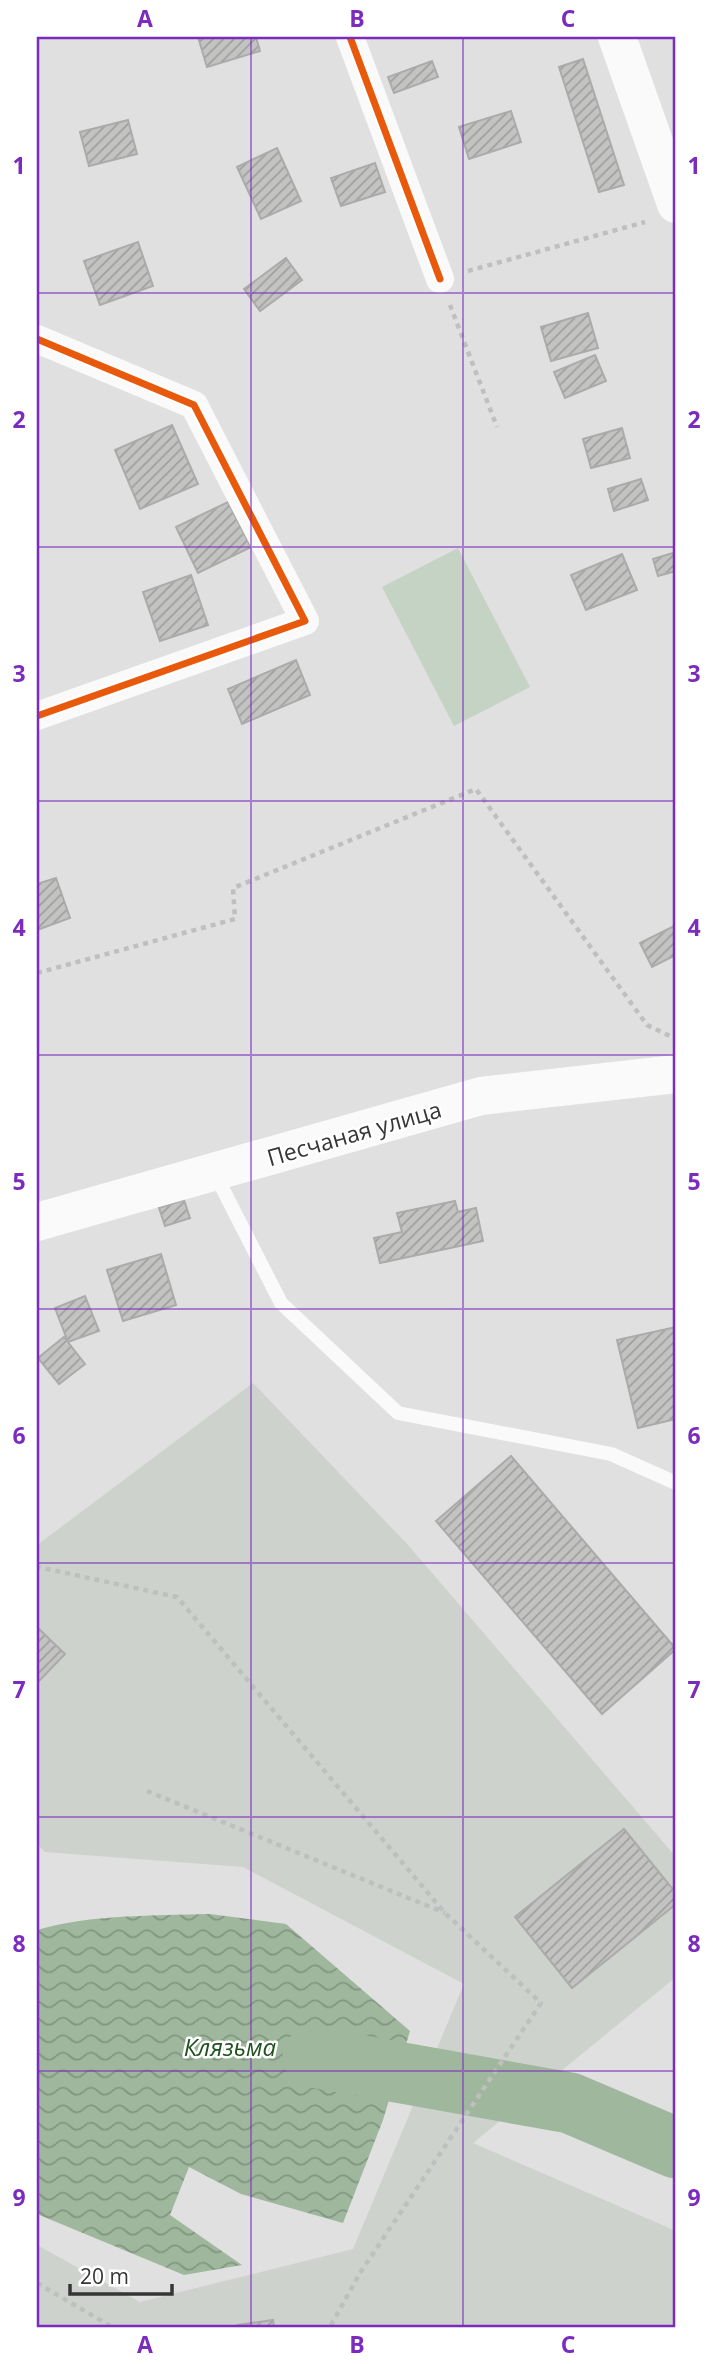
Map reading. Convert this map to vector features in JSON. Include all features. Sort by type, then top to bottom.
[{"type":"main road","points":[[617,37],[662,213]]},
{"type":"main road","name":"Песчаная улица","points":[[37,1222],[481,1096],[676,1074]]},
{"type":"street","points":[[350,37],[440,279]]},
{"type":"street","points":[[37,339],[194,405],[305,621],[37,716]]},
{"type":"lane","points":[[215,1173],[281,1303],[398,1413],[611,1454],[676,1483]]},
{"type":"path","points":[[497,427],[440,279],[662,213]]},
{"type":"path","points":[[37,972],[236,919],[233,888],[476,789],[647,1025],[676,1038]]},
{"type":"path","points":[[37,1569],[38,1567],[177,1597],[445,1913],[541,2003],[360,2273],[330,2327]]},
{"type":"path","points":[[148,1791],[445,1913]]},
{"type":"path","points":[[37,2283],[112,2327]]},
{"type":"shaded area","points":[[458,548],[530,687],[454,726],[382,587]]},
{"type":"shaded area","points":[[253,1383],[408,1545],[676,1857],[676,1977],[473,2143],[676,2231],[676,2327],[37,2327],[37,2245],[140,2302],[353,2249],[464,1984],[243,1867],[45,1852],[37,1844],[37,1545]]},
{"type":"water","name":"Клязьма","points":[[210,1914],[286,1924],[410,2031],[383,2120],[343,2223],[241,2194],[189,2167],[170,2215],[242,2265],[184,2275],[37,2214],[37,1930],[101,1918]]},
{"type":"building","points":[[198,37],[256,37],[260,51],[207,67]]},
{"type":"building","points":[[583,59],[624,185],[599,192],[559,67]]},
{"type":"building","points":[[432,61],[438,77],[394,93],[388,77]]},
{"type":"building","points":[[511,111],[521,142],[469,159],[459,127]]},
{"type":"building","points":[[128,120],[137,154],[89,166],[80,132]]},
{"type":"building","points":[[277,148],[301,201],[261,219],[237,167]]},
{"type":"building","points":[[375,163],[385,192],[341,206],[331,178]]},
{"type":"building","points":[[138,242],[153,286],[100,305],[84,261]]},
{"type":"building","points":[[286,258],[302,280],[260,311],[244,289]]},
{"type":"building","points":[[588,313],[598,348],[551,361],[541,327]]},
{"type":"building","points":[[595,355],[606,381],[565,398],[554,372]]},
{"type":"building","points":[[172,425],[198,484],[140,509],[115,450]]},
{"type":"building","points":[[622,428],[630,458],[591,468],[583,439]]},
{"type":"building","points":[[641,479],[648,500],[614,511],[608,489]]},
{"type":"building","points":[[228,502],[251,547],[198,573],[176,527]]},
{"type":"building","points":[[676,552],[676,571],[658,576],[653,559]]},
{"type":"building","points":[[622,554],[637,590],[586,610],[571,575]]},
{"type":"building","points":[[191,575],[208,625],[160,641],[143,592]]},
{"type":"building","points":[[296,660],[310,695],[242,724],[228,689]]},
{"type":"building","points":[[56,878],[70,918],[37,930],[37,884]]},
{"type":"building","points":[[676,925],[676,955],[652,967],[640,943]]},
{"type":"building","points":[[184,1200],[190,1218],[165,1226],[159,1208]]},
{"type":"building","points":[[455,1201],[458,1212],[476,1208],[483,1241],[380,1263],[374,1238],[402,1232],[397,1213]]},
{"type":"building","points":[[161,1254],[176,1305],[123,1321],[107,1270]]},
{"type":"building","points":[[85,1296],[99,1331],[68,1342],[55,1308]]},
{"type":"building","points":[[676,1327],[676,1419],[638,1428],[617,1340]]},
{"type":"building","points":[[64,1337],[85,1364],[59,1384],[38,1358]]},
{"type":"building","points":[[511,1456],[676,1649],[602,1714],[436,1521]]},
{"type":"building","points":[[37,1627],[65,1654],[37,1683]]},
{"type":"building","points":[[624,1829],[676,1893],[676,1904],[572,1988],[515,1917]]},
{"type":"building","points":[[273,2320],[274,2327],[237,2327],[237,2325]]},
{"type":"waterway","name":"Клязьма","points":[[313,2057],[570,2103],[676,2148]]},
{"type":"cycle path","points":[[350,37],[440,279]]},
{"type":"cycle path","points":[[37,339],[194,405],[305,621],[37,716]]}]
